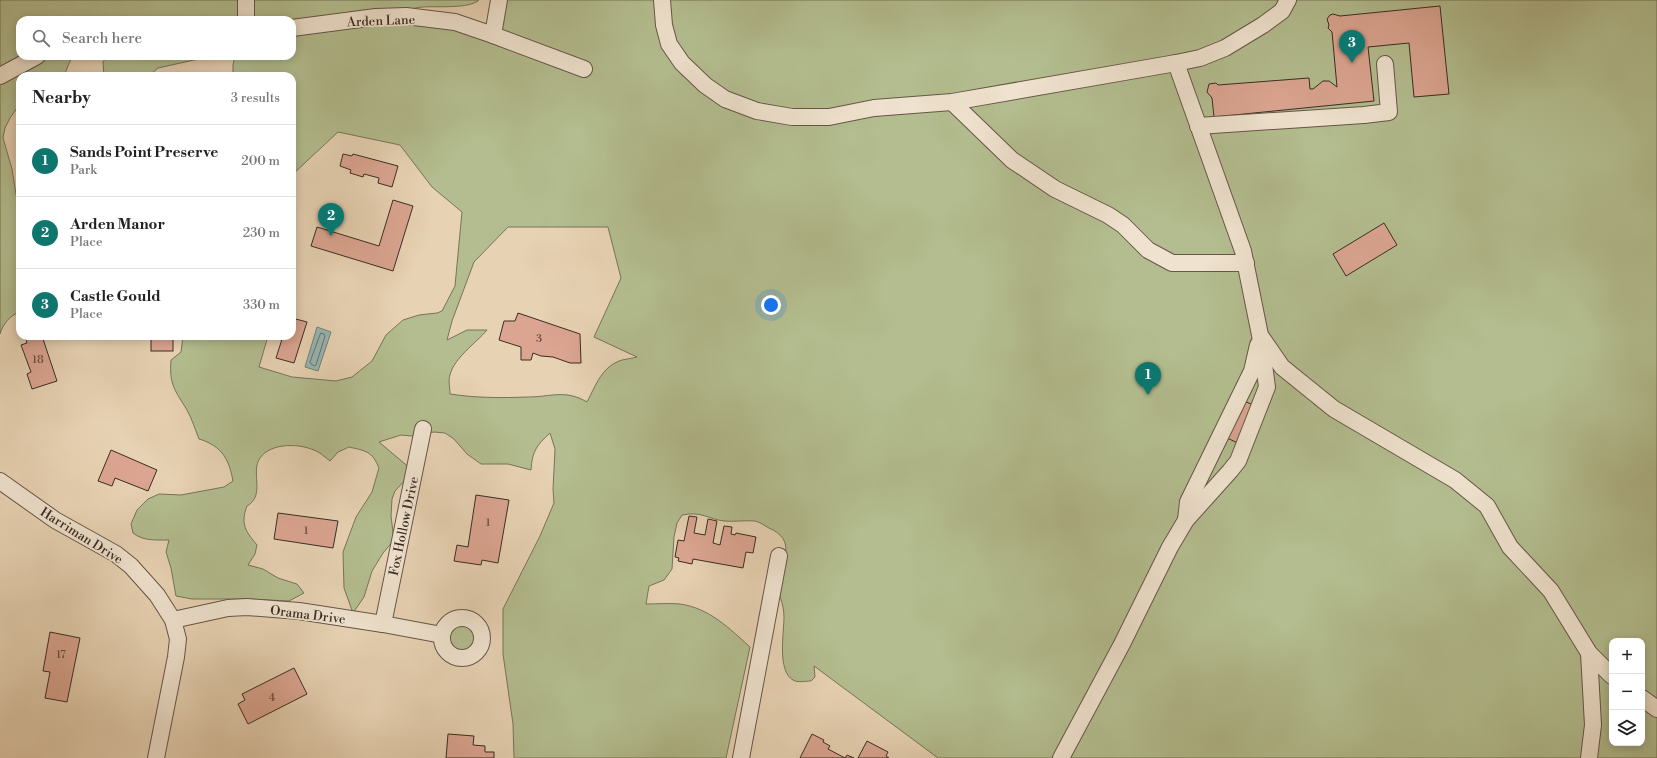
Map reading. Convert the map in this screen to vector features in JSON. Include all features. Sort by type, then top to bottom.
[{"type":"street","points":[[246,0],[246,16]]},
{"type":"street","points":[[493,35],[499,0]]},
{"type":"street","points":[[662,0],[664,25],[668,44],[682,63],[705,85],[725,99],[757,111],[792,117],[829,117],[874,108],[952,102],[1176,64],[1200,58],[1225,48],[1263,25],[1282,11],[1288,0]]},
{"type":"street","name":"Arden Lane","points":[[296,27],[376,17],[406,16],[455,22],[584,69]]},
{"type":"street","points":[[0,76],[30,60]]},
{"type":"street","points":[[1061,758],[1122,644],[1170,547],[1186,520],[1230,472],[1238,461],[1267,387],[1260,335],[1243,251],[1176,64]]},
{"type":"street","points":[[1198,126],[1389,112],[1385,64]]},
{"type":"street","points":[[952,102],[1012,160],[1055,189],[1108,215],[1123,225],[1148,250],[1165,260],[1172,263],[1246,263]]},
{"type":"street","points":[[1186,520],[1188,502],[1252,371],[1260,335]]},
{"type":"street","points":[[1260,335],[1282,368],[1334,409],[1455,480],[1487,506],[1510,547],[1551,591],[1589,653],[1610,674]]},
{"type":"street","name":"Fox Hollow Drive","points":[[382,624],[423,428]]},
{"type":"street","name":"Harriman Drive","points":[[0,481],[56,520],[116,554],[131,566],[157,595],[173,620],[178,639],[176,657],[156,758]]},
{"type":"street","points":[[741,758],[778,556]]},
{"type":"street","name":"Orama Drive","points":[[173,620],[228,608],[247,607],[299,611],[442,635]]},
{"type":"street","points":[[1589,653],[1592,726],[1589,758]]},
{"type":"street","points":[[1645,700],[1657,709]]},
{"type":"green space","points":[[0,0],[479,0],[475,3],[461,6],[421,7],[407,10],[488,26],[503,20],[507,0],[1657,0],[1657,758],[938,758],[814,666],[815,677],[811,681],[795,681],[788,675],[785,669],[782,651],[784,612],[774,579],[782,564],[786,550],[783,538],[761,523],[751,521],[724,521],[689,514],[682,515],[677,523],[674,537],[672,569],[664,580],[649,586],[646,604],[680,604],[700,610],[718,620],[750,647],[726,758],[514,758],[513,724],[503,654],[503,609],[540,536],[554,503],[553,489],[555,449],[550,433],[536,449],[531,470],[508,464],[481,464],[467,454],[454,439],[445,433],[434,432],[412,436],[401,435],[379,442],[411,469],[406,479],[395,491],[392,499],[391,516],[394,540],[383,553],[372,571],[364,597],[353,613],[344,588],[343,552],[356,517],[372,492],[379,468],[374,458],[368,453],[349,447],[338,452],[330,461],[318,452],[304,447],[287,446],[271,449],[260,458],[257,464],[256,496],[247,506],[245,512],[245,527],[257,545],[255,554],[248,565],[263,569],[278,578],[297,584],[304,593],[289,601],[192,599],[176,596],[171,568],[166,552],[169,540],[145,539],[133,533],[131,524],[137,510],[148,499],[159,494],[181,495],[224,487],[233,481],[227,460],[223,454],[213,445],[199,439],[189,413],[176,392],[172,382],[171,360],[181,352],[182,340],[267,340],[259,367],[292,377],[336,381],[352,377],[372,361],[386,335],[403,320],[419,315],[442,311],[455,286],[462,212],[432,187],[400,145],[338,132],[296,171],[296,72],[233,72],[234,60],[296,60],[296,16],[16,16],[16,60],[70,60],[66,72],[16,72],[16,110],[5,128],[3,138],[12,169],[16,194],[16,314],[7,320],[0,334]],"holes":[[[508,227],[608,227],[621,278],[594,337],[637,357],[622,360],[609,367],[600,377],[587,402],[579,398],[565,395],[499,398],[450,394],[449,380],[452,369],[460,357],[487,330],[467,330],[447,340],[452,321],[474,262]]]},
{"type":"green space","points":[[104,60],[194,60],[158,68],[154,72],[104,72],[103,62]]},
{"type":"green space","points":[[462,624],[472,628],[476,638],[472,648],[462,652],[452,648],[448,638],[452,628]]},
{"type":"water","points":[[317,327],[331,332],[318,371],[305,367]]},
{"type":"building","points":[[1440,6],[1449,94],[1414,97],[1409,43],[1368,47],[1374,101],[1214,117],[1212,98],[1207,92],[1209,84],[1216,83],[1218,85],[1309,78],[1310,89],[1313,89],[1323,81],[1329,81],[1337,87],[1332,32],[1328,28],[1329,25],[1327,19],[1330,15],[1333,14],[1340,16]]},
{"type":"building","points":[[343,154],[352,156],[353,154],[398,166],[392,187],[378,183],[379,178],[364,174],[363,177],[350,173],[351,170],[340,166]]},
{"type":"building","points":[[393,200],[413,206],[393,271],[311,246],[317,227],[379,246]]},
{"type":"building","points":[[1384,223],[1397,245],[1346,276],[1333,254]]},
{"type":"building","points":[[518,313],[580,334],[581,363],[570,363],[553,357],[541,356],[533,353],[531,360],[521,360],[521,347],[499,340],[504,321],[515,321]]},
{"type":"building","points":[[296,319],[307,322],[294,363],[276,358],[282,340],[296,340]]},
{"type":"building","points":[[26,340],[43,340],[57,381],[32,389],[27,374],[31,372],[21,345],[27,343]]},
{"type":"building","points":[[151,340],[173,340],[173,351],[151,351]]},
{"type":"building","points":[[1244,401],[1258,407],[1240,444],[1227,438]]},
{"type":"building","points":[[111,450],[157,470],[148,491],[115,478],[112,486],[98,481]]},
{"type":"building","points":[[476,495],[509,500],[498,563],[482,560],[481,565],[454,561],[457,545],[468,547]]},
{"type":"building","points":[[278,513],[338,521],[333,548],[274,539]]},
{"type":"building","points":[[689,516],[697,517],[694,533],[705,535],[708,519],[717,521],[713,543],[720,545],[724,526],[732,527],[731,534],[735,535],[736,533],[756,537],[753,553],[746,552],[743,568],[693,559],[692,564],[678,561],[679,558],[675,557],[678,540],[684,541]]},
{"type":"building","points":[[50,632],[80,638],[67,702],[45,698],[50,672],[43,671]]},
{"type":"building","points":[[294,668],[307,694],[248,724],[238,704],[245,700],[242,694]]},
{"type":"building","points":[[448,734],[474,736],[473,745],[485,746],[485,752],[494,752],[494,758],[446,758]]},
{"type":"building","points":[[812,734],[824,740],[823,742],[830,746],[828,749],[845,758],[800,758]]},
{"type":"building","points":[[867,741],[888,752],[886,756],[889,758],[858,758]]},
{"type":"building","points":[[847,755],[854,758],[845,758]]},
{"type":"place","name":"Castle Gould","points":[[1352,63]]},
{"type":"place","name":"Arden Manor","points":[[331,236]]},
{"type":"place","name":"Sands Point Preserve","points":[[1148,395]]}]
